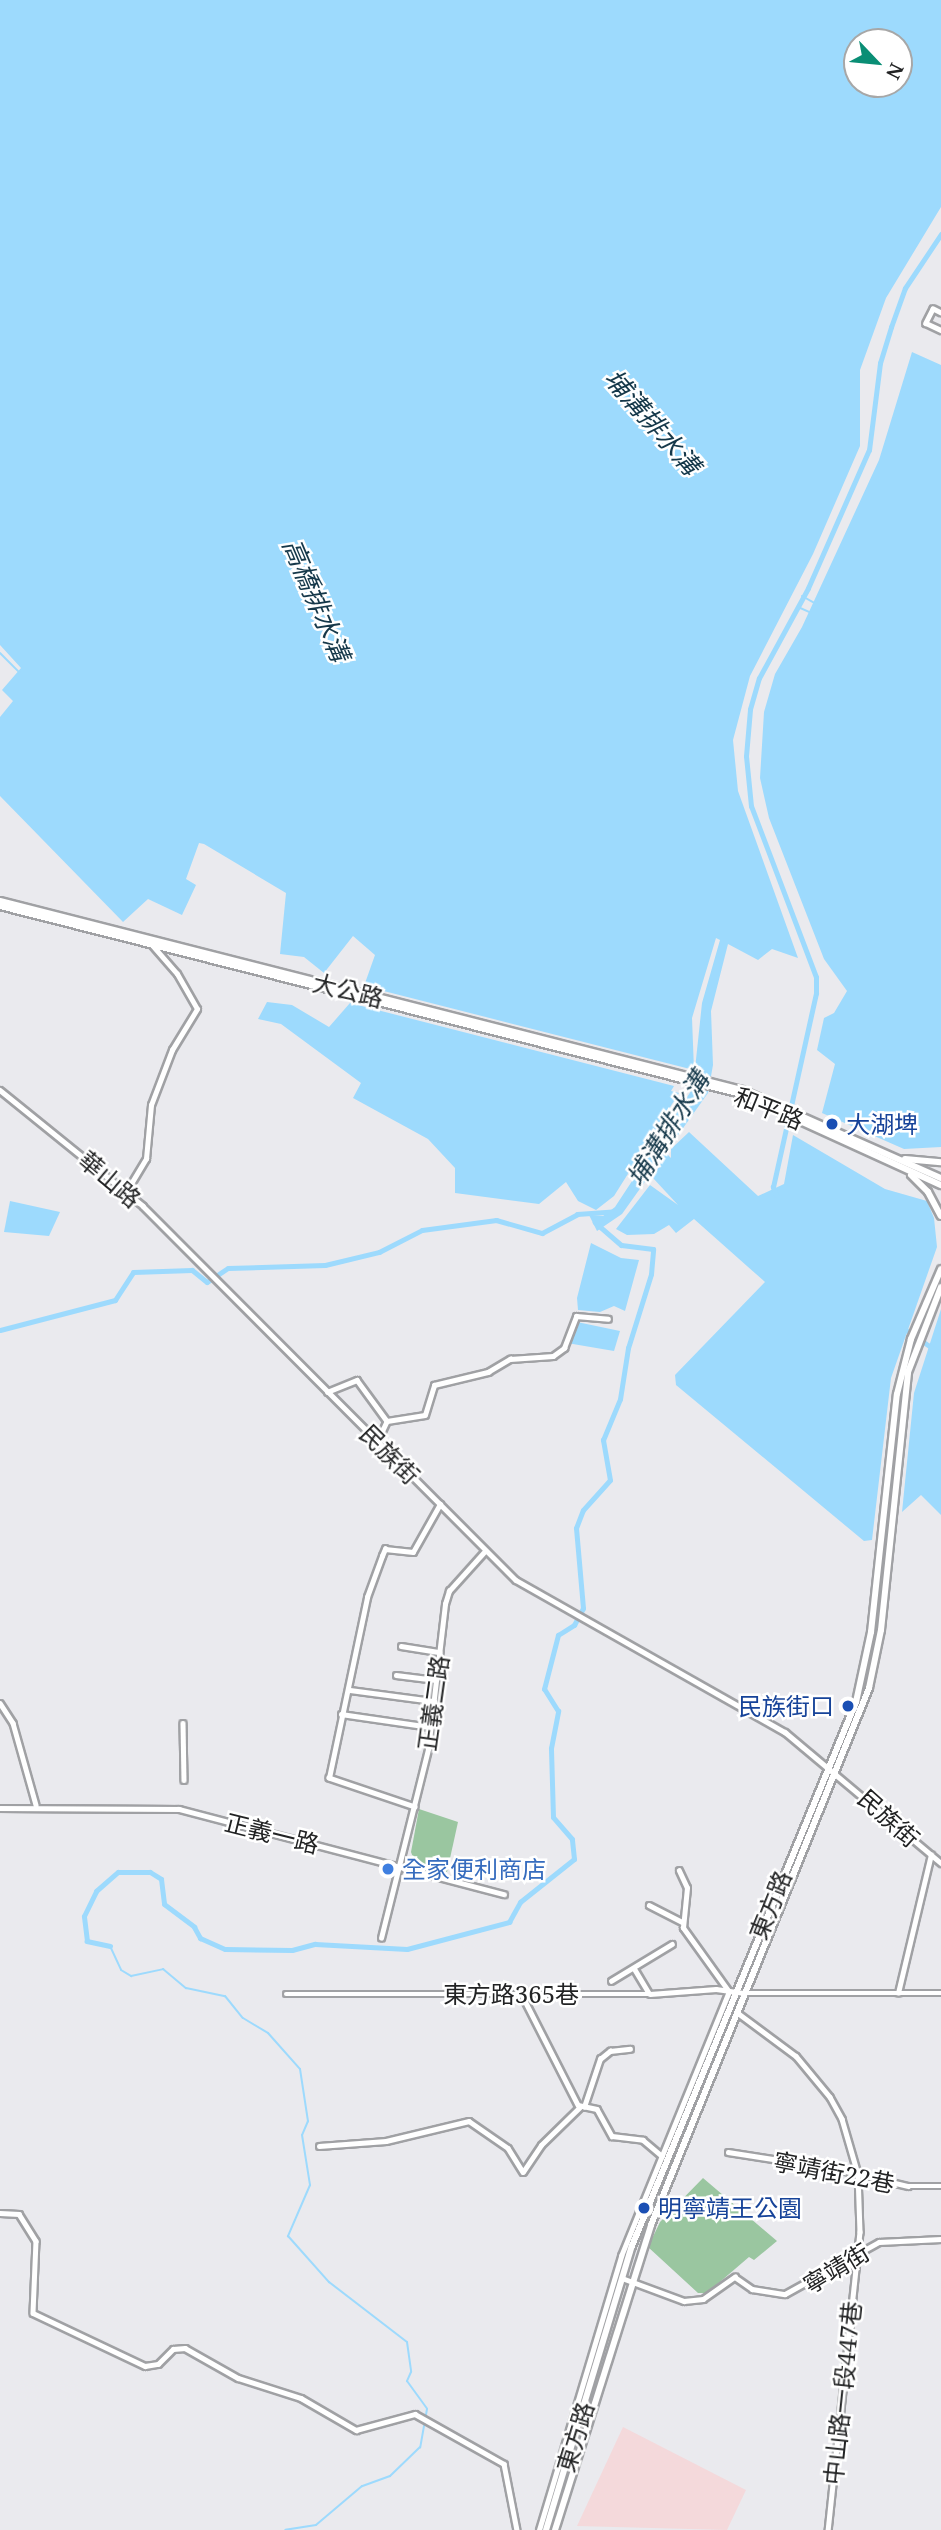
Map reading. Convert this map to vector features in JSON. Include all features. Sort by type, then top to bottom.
[{"type":"main road","name":"大公路","points":[[0,901],[712,1084]]},
{"type":"main road","name":"大公路","points":[[0,906],[347,992]]},
{"type":"main road","name":"和平路","points":[[712,1084],[786,1110],[890,1158],[941,1178]]},
{"type":"main road","name":"和平路","points":[[890,1158],[941,1185]]},
{"type":"main road","points":[[890,1158],[941,1162]]},
{"type":"main road","points":[[890,1158],[921,1184],[941,1216]]},
{"type":"main road","name":"東方路","points":[[546,2530],[621,2278],[732,1991],[856,1702],[867,1654],[902,1369],[941,1269]]},
{"type":"main road","name":"東方路","points":[[555,2530],[632,2280],[671,2176],[869,1688],[881,1630],[908,1372],[941,1287]]},
{"type":"street","points":[[941,313],[933,309],[926,323],[941,330]]},
{"type":"street","points":[[126,1192],[146,1159],[151,1105],[172,1050],[197,1009],[177,974],[152,945]]},
{"type":"street","name":"華山路","points":[[0,1090],[126,1192],[221,1282]]},
{"type":"street","name":"民族街","points":[[221,1282],[485,1551],[532,1593],[571,1609],[785,1732],[837,1772],[941,1863]]},
{"type":"street","points":[[387,1421],[425,1415],[429,1390],[441,1382],[488,1373],[510,1359],[553,1356],[564,1348],[576,1317],[608,1319]]},
{"type":"street","points":[[327,1392],[357,1380],[387,1421]]},
{"type":"street","points":[[377,1442],[387,1421]]},
{"type":"street","points":[[415,1807],[329,1778],[341,1714],[350,1690],[355,1648],[382,1556],[385,1549],[413,1552],[440,1504]]},
{"type":"street","name":"正義二路","points":[[381,1938],[415,1807],[430,1727],[449,1591],[485,1551]]},
{"type":"street","points":[[401,1647],[440,1652]]},
{"type":"street","points":[[396,1675],[436,1680]]},
{"type":"street","points":[[350,1690],[434,1701]]},
{"type":"street","points":[[0,1703],[6,1710],[36,1805]]},
{"type":"street","points":[[341,1714],[430,1727]]},
{"type":"street","points":[[183,1723],[184,1780]]},
{"type":"street","name":"正義一路","points":[[0,1808],[36,1805],[179,1809],[504,1894]]},
{"type":"street","points":[[898,1993],[931,1855]]},
{"type":"street","points":[[538,2530],[621,2256],[732,1991],[686,1934],[683,1922],[687,1888],[679,1871]]},
{"type":"street","points":[[649,1905],[683,1922]]},
{"type":"street","points":[[611,1981],[672,1944]]},
{"type":"street","points":[[634,1968],[650,1994]]},
{"type":"street","name":"東方路365巷","points":[[286,1994],[522,1995],[732,1991],[941,1993]]},
{"type":"street","points":[[522,1995],[582,2107]]},
{"type":"street","name":"中山路一段447巷","points":[[738,2013],[796,2056],[830,2097],[842,2119],[858,2174],[862,2202],[828,2530]]},
{"type":"street","points":[[318,2146],[386,2141],[469,2121],[508,2148],[523,2172],[541,2145],[582,2107],[600,2059],[610,2051],[630,2049]]},
{"type":"street","points":[[582,2107],[597,2109],[612,2136],[637,2138],[662,2156]]},
{"type":"street","name":"寧靖街22巷","points":[[728,2152],[858,2174],[908,2186],[941,2186]]},
{"type":"street","points":[[661,2173],[671,2176]]},
{"type":"street","points":[[0,2213],[19,2214],[36,2241],[33,2313],[145,2366],[158,2364],[173,2349],[185,2348],[238,2378],[301,2398],[356,2430],[410,2414],[422,2417],[504,2465],[517,2530]]},
{"type":"street","name":"寧靖街","points":[[621,2278],[684,2301],[703,2299],[735,2277],[752,2288],[785,2294],[886,2241],[941,2239]]},
{"type":"shaded area","points":[[623,2427],[746,2490],[727,2530],[577,2526]]},
{"type":"green space","points":[[419,1809],[458,1822],[447,1872],[415,1863],[411,1852]]},
{"type":"green space","points":[[703,2178],[777,2241],[754,2260],[749,2257],[707,2293],[698,2293],[648,2247],[660,2222]]},
{"type":"water","name":"高橋排水溝","points":[[0,0],[941,0],[941,207],[886,298],[860,370],[860,446],[813,554],[750,676],[733,740],[738,791],[798,958],[772,949],[758,960],[728,944],[711,1011],[713,1065],[708,1093],[622,1214],[597,1231],[589,1215],[603,1216],[615,1207],[693,1088],[702,1003],[720,940],[716,938],[692,1018],[694,1070],[364,986],[375,955],[353,936],[324,973],[304,957],[280,954],[286,893],[204,844],[199,843],[186,879],[196,885],[182,915],[148,899],[123,922],[0,796],[0,717],[13,701],[2,690],[21,668],[0,645]]},
{"type":"water","points":[[912,352],[941,365],[941,1147],[904,1149],[822,1113],[835,1064],[817,1050],[824,1018],[834,1013],[847,991],[824,959],[769,818],[760,778],[764,712],[775,674],[802,627],[879,460]]},
{"type":"water","points":[[267,1002],[292,1005],[329,1027],[350,1003],[674,1086],[671,1091],[679,1093],[614,1196],[596,1210],[578,1201],[566,1182],[539,1204],[455,1193],[455,1168],[428,1139],[353,1098],[361,1083],[281,1024],[258,1019]]},
{"type":"water","points":[[689,1132],[758,1196],[784,1184],[793,1135],[885,1189],[927,1201],[934,1218],[937,1247],[891,1378],[872,1540],[864,1541],[676,1385],[675,1375],[765,1282],[694,1219],[676,1233],[669,1225],[654,1234],[627,1235],[616,1229],[650,1185],[678,1205],[653,1178],[666,1153],[671,1158],[671,1149]]},
{"type":"water","points":[[10,1201],[60,1212],[49,1236],[4,1232]]},
{"type":"water","points":[[591,1243],[621,1258],[639,1260],[625,1311],[614,1306],[600,1312],[578,1310],[577,1298]]},
{"type":"water","points":[[941,1309],[941,1515],[921,1495],[902,1512],[914,1393]]},
{"type":"water","points":[[577,1322],[620,1331],[614,1351],[567,1343]]},
{"type":"waterway","points":[[776,1195],[773,1187],[816,993],[816,977],[751,806],[746,756],[750,709],[759,678],[808,588],[869,450],[880,363],[891,327],[905,288],[941,234]]},
{"type":"waterway","points":[[802,596],[813,602]]},
{"type":"waterway","points":[[798,607],[809,612]]},
{"type":"waterway","points":[[0,653],[19,672]]},
{"type":"waterway","name":"埔溝排水溝","points":[[0,1330],[115,1300],[133,1272],[192,1270],[207,1282],[228,1268],[325,1265],[379,1252],[422,1230],[496,1220],[542,1233],[577,1214],[616,1211]]},
{"type":"waterway","points":[[110,1946],[87,1941],[84,1916],[96,1891],[118,1872],[150,1872],[161,1879],[164,1904],[194,1927],[200,1938],[225,1949],[292,1950],[315,1944],[407,1949],[509,1922],[520,1902],[574,1859],[572,1839],[553,1817],[551,1748],[558,1711],[544,1689],[558,1635],[574,1625],[583,1608],[576,1528],[583,1510],[610,1480],[603,1440],[620,1399],[628,1348],[651,1274],[653,1249],[621,1245],[595,1222]]},
{"type":"waterway","points":[[903,1328],[941,1354]]},
{"type":"waterway","points":[[110,1946],[121,1970],[131,1976],[163,1969],[186,1988],[225,1996],[243,2018],[268,2033],[300,2069],[308,2121],[302,2135],[310,2185],[288,2236],[329,2282],[407,2342],[411,2372],[407,2381],[427,2409],[420,2447],[390,2476],[362,2486],[316,2525],[285,2530]]},
{"type":"place","name":"大湖埤","points":[[832,1124]]},
{"type":"place","name":"民族街口","points":[[848,1706]]},
{"type":"place","name":"全家便利商店","points":[[388,1869]]},
{"type":"place","name":"明寧靖王公園","points":[[644,2208]]}]
